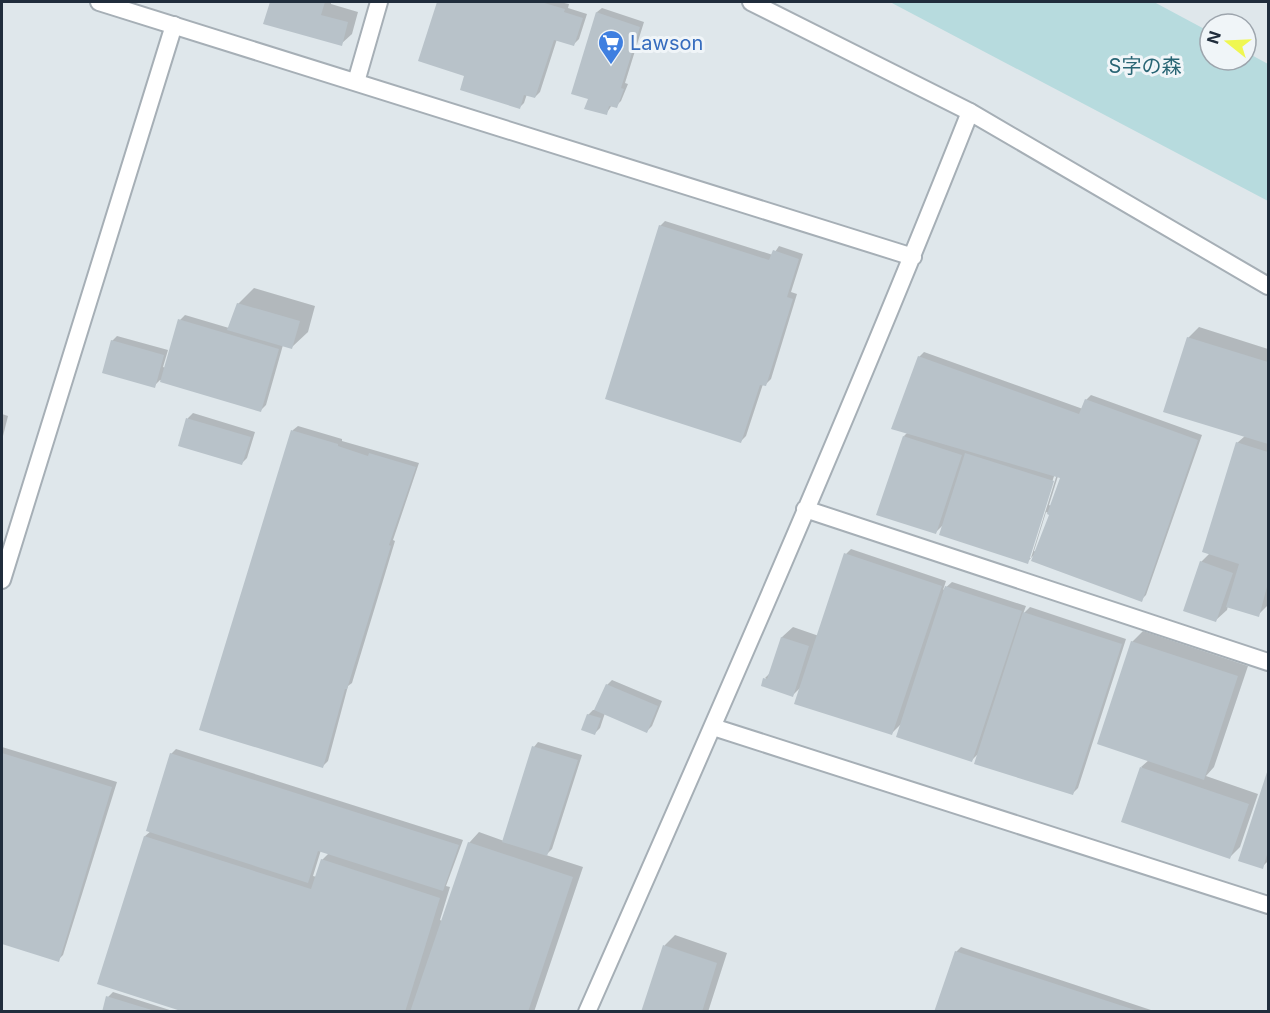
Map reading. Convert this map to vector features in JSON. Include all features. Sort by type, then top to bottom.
[{"type":"street","points":[[99,2],[913,257]]},
{"type":"street","points":[[356,82],[379,2]]},
{"type":"street","points":[[751,2],[970,112],[1269,286]]},
{"type":"street","points":[[2,580],[174,25]]},
{"type":"street","points":[[587,1011],[713,727],[913,257],[970,112]]},
{"type":"street","points":[[805,509],[1269,662]]},
{"type":"street","points":[[713,727],[1269,905]]},
{"type":"green space","name":"S字の森","points":[[890,2],[1154,2],[1198,26],[1198,72],[1258,72],[1258,59],[1268,64],[1268,201]]},
{"type":"building","points":[[270,2],[325,2],[321,15],[348,22],[342,46],[263,24]]},
{"type":"building","points":[[437,2],[541,2],[565,9],[564,12],[583,18],[574,46],[554,40],[535,98],[524,95],[520,109],[460,90],[464,76],[418,61]]},
{"type":"building","points":[[596,12],[640,27],[617,108],[609,106],[607,115],[584,109],[588,99],[571,94]]},
{"type":"building","points":[[659,225],[769,260],[773,250],[799,259],[787,297],[793,299],[766,386],[760,385],[741,443],[605,399]]},
{"type":"building","points":[[237,303],[300,321],[292,349],[227,330]]},
{"type":"building","points":[[178,319],[279,349],[261,412],[160,382]]},
{"type":"building","points":[[1187,337],[1268,362],[1268,444],[1163,412]]},
{"type":"building","points":[[111,340],[164,355],[155,388],[102,373]]},
{"type":"building","points":[[918,356],[1079,414],[1085,399],[1198,440],[1142,602],[1031,561],[1049,515],[1047,514],[1060,478],[891,429]]},
{"type":"building","points":[[186,418],[251,437],[242,465],[178,446]]},
{"type":"building","points":[[291,430],[368,456],[369,453],[416,467],[389,545],[391,546],[347,689],[345,689],[323,768],[199,730]]},
{"type":"building","points":[[903,436],[962,455],[936,534],[876,515]]},
{"type":"building","points":[[1236,442],[1268,452],[1268,583],[1259,617],[1226,607],[1239,564],[1202,552]]},
{"type":"building","points":[[965,453],[1054,481],[1028,564],[939,535]]},
{"type":"building","points":[[844,553],[942,586],[892,735],[794,704]]},
{"type":"building","points":[[1200,561],[1233,573],[1216,622],[1183,611]]},
{"type":"building","points":[[945,586],[1022,611],[972,762],[896,737]]},
{"type":"building","points":[[1023,612],[1122,644],[1073,795],[974,764]]},
{"type":"building","points":[[781,637],[809,646],[793,697],[761,686],[763,678],[767,679]]},
{"type":"building","points":[[1131,641],[1238,676],[1204,780],[1097,744]]},
{"type":"building","points":[[606,684],[658,706],[647,733],[594,710]]},
{"type":"building","points":[[587,714],[601,718],[595,735],[581,730]]},
{"type":"building","points":[[532,746],[578,760],[547,856],[502,842]]},
{"type":"building","points":[[2,753],[112,787],[59,962],[2,944]]},
{"type":"building","points":[[170,753],[459,845],[443,891],[318,851],[308,883],[146,831]]},
{"type":"building","points":[[1140,767],[1249,804],[1230,859],[1121,822]]},
{"type":"building","points":[[1268,769],[1268,851],[1263,869],[1238,861]]},
{"type":"building","points":[[144,836],[311,889],[321,859],[440,898],[405,1012],[184,1012],[97,984]]},
{"type":"building","points":[[468,842],[573,877],[528,1012],[410,1012]]},
{"type":"building","points":[[663,945],[717,963],[702,1012],[641,1012]]},
{"type":"building","points":[[955,951],[1138,1011],[1138,1012],[934,1012]]},
{"type":"building","points":[[106,996],[155,1011],[155,1012],[102,1012]]},
{"type":"place","name":"Lawson","points":[[611,66]]}]
